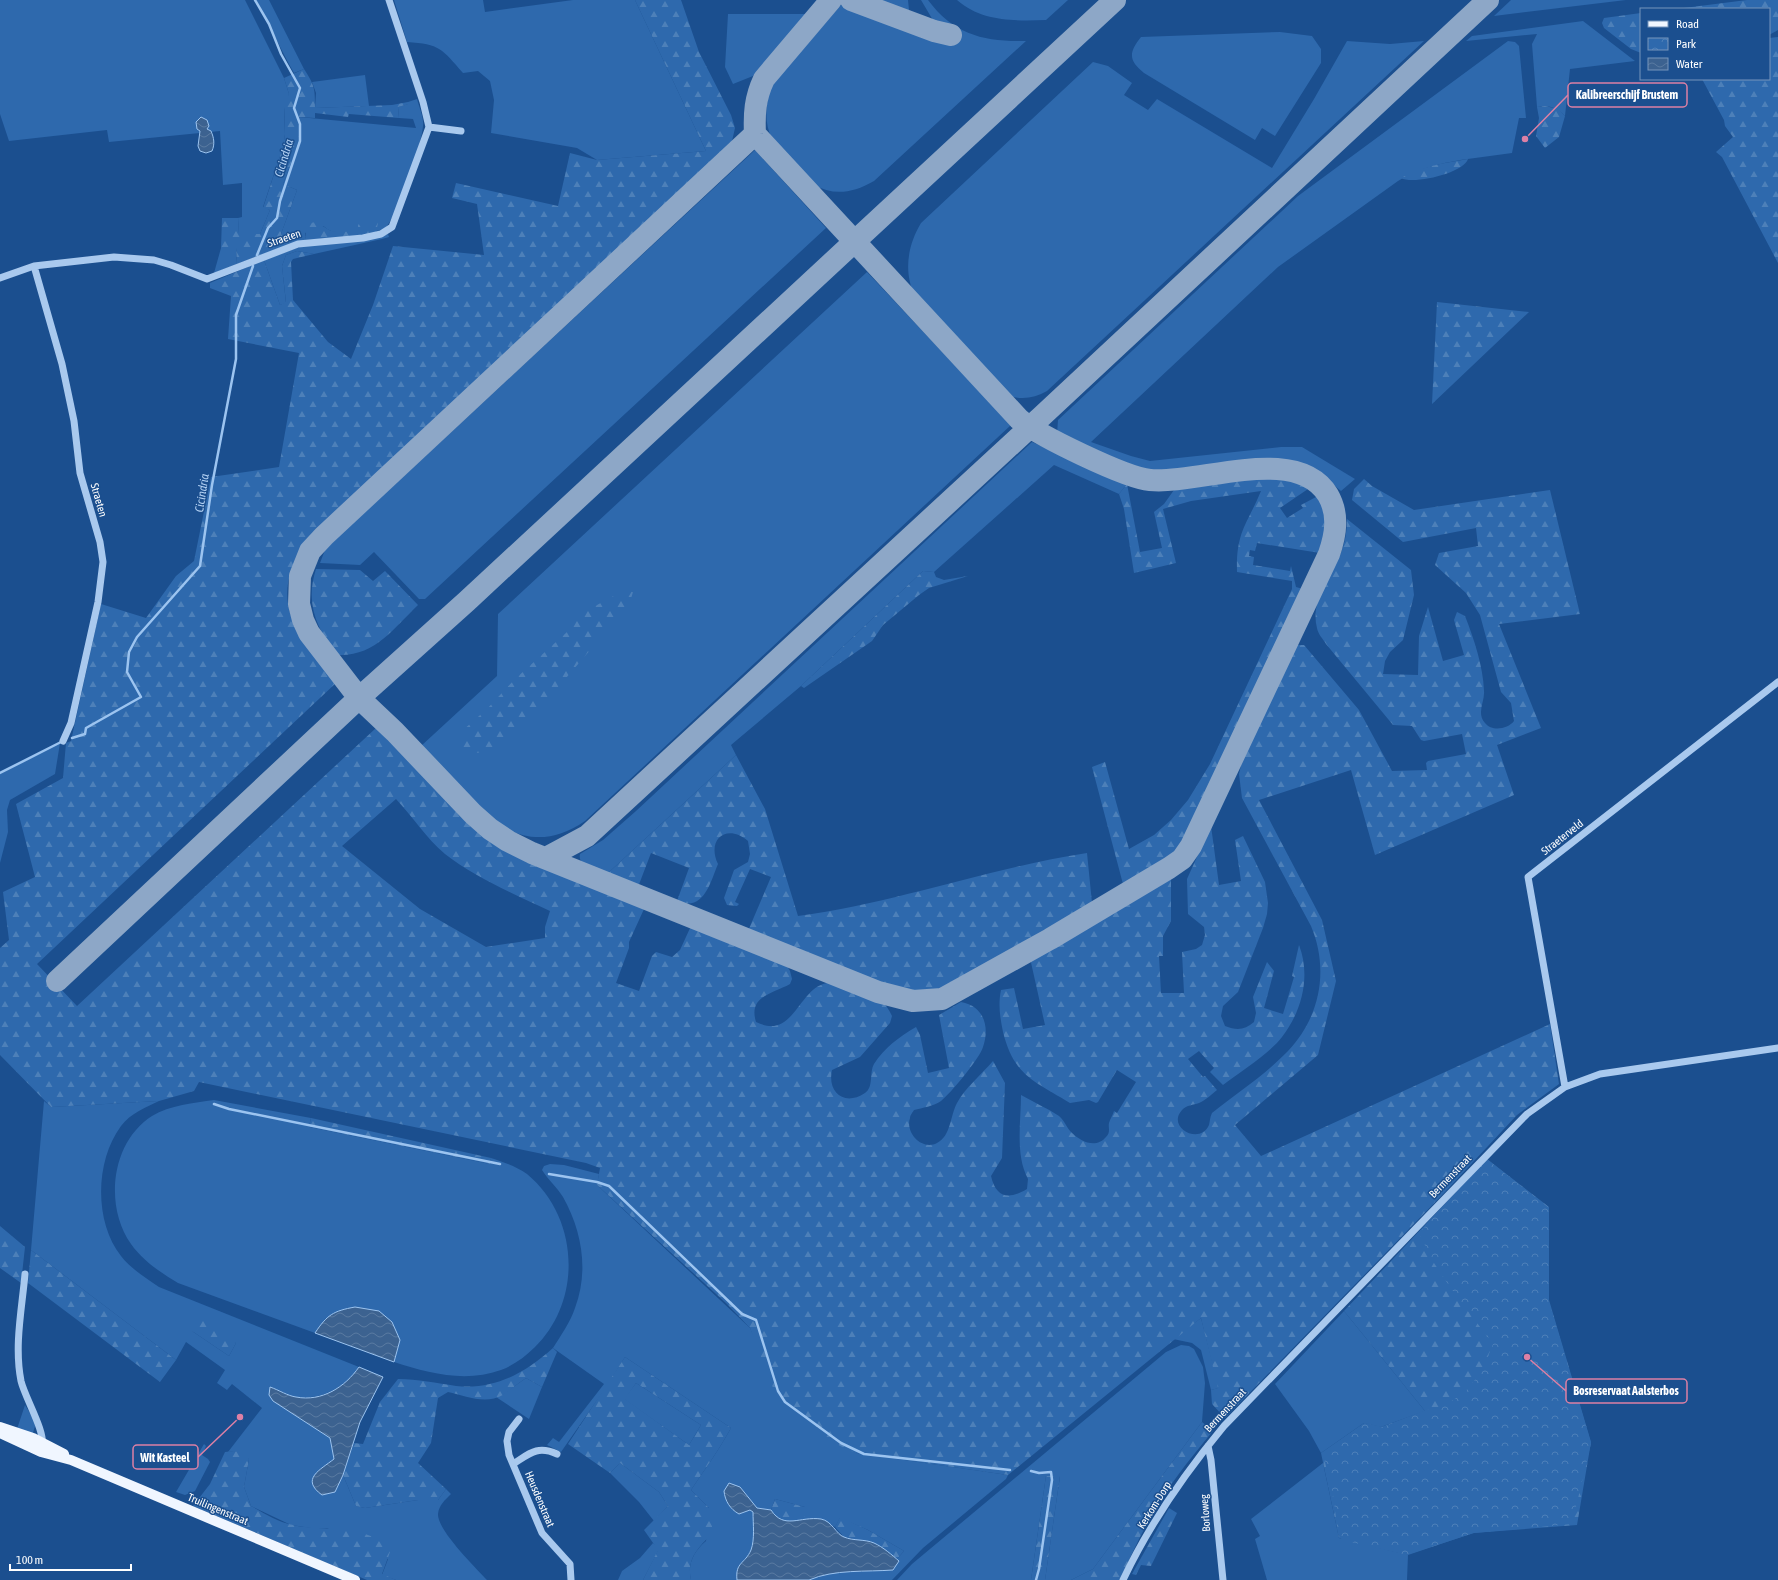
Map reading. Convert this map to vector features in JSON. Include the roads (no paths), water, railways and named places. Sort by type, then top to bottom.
[{"type":"main road","name":"Truilingenstraat","points":[[0,1427],[42,1448]]},
{"type":"main road","name":"Truilingenstraat","points":[[0,1433],[72,1460],[355,1580]]},
{"type":"street","points":[[389,0],[423,102],[429,127],[461,131]]},
{"type":"street","name":"Straeten","points":[[0,278],[23,268],[34,266],[94,258],[131,257],[171,265],[207,279],[298,244],[363,238],[381,234],[392,227],[397,218],[429,127]]},
{"type":"street","name":"Straeten","points":[[34,266],[62,364],[74,421],[80,473],[100,542],[103,562],[98,602],[71,723],[63,741]]},
{"type":"street","name":"Straeterveld","points":[[1565,1087],[1528,877],[1778,682]]},
{"type":"street","name":"Bermenstraat","points":[[1208,1446],[1224,1426],[1510,1130],[1533,1109],[1565,1087],[1600,1074],[1778,1048]]},
{"type":"street","points":[[25,1274],[19,1344],[20,1369],[24,1390],[41,1430],[42,1448]]},
{"type":"street","name":"Heusdenstraat","points":[[519,1419],[509,1432],[507,1441],[509,1455],[542,1533],[570,1564],[570,1580]]},
{"type":"street","name":"Kerkom-Dorp","points":[[1123,1580],[1154,1526],[1197,1458],[1208,1446]]},
{"type":"street","name":"Borloweg","points":[[1208,1446],[1211,1460],[1222,1580]]},
{"type":"street","name":"Heusdenstraat","points":[[513,1464],[536,1450],[550,1451],[557,1454]]},
{"type":"water","points":[[201,117],[207,120],[209,126],[207,129],[211,131],[214,146],[212,151],[206,153],[200,151],[198,146],[200,131],[197,129],[196,122]]},
{"type":"water","points":[[355,1307],[379,1311],[392,1322],[400,1340],[394,1362],[315,1333],[323,1322],[331,1315],[341,1310]]},
{"type":"water","points":[[359,1367],[383,1377],[360,1422],[343,1475],[335,1492],[322,1495],[316,1489],[312,1479],[318,1471],[334,1459],[330,1438],[273,1401],[269,1395],[270,1387],[293,1396],[306,1398],[324,1395],[340,1387]]},
{"type":"water","points":[[729,1483],[740,1487],[757,1508],[771,1510],[776,1516],[787,1521],[813,1519],[825,1520],[841,1535],[848,1538],[874,1543],[899,1561],[893,1570],[829,1574],[809,1580],[737,1580],[739,1566],[749,1555],[752,1546],[753,1512],[750,1510],[739,1514],[731,1507],[727,1501],[724,1491]]},
{"type":"waterway","name":"Cicindria","points":[[255,0],[269,24],[281,54],[300,88],[294,108],[300,124],[300,141],[280,201],[277,218],[268,228],[257,255]]},
{"type":"waterway","name":"Cicindria","points":[[72,738],[85,734],[86,728],[141,697],[127,672],[129,652],[137,637],[200,566],[212,485],[236,359],[236,315],[253,266]]},
{"type":"waterway","points":[[0,773],[61,742]]},
{"type":"waterway","points":[[214,1104],[229,1109],[500,1164]]},
{"type":"waterway","points":[[549,1174],[597,1182],[609,1186],[742,1314],[756,1320],[778,1391],[785,1402],[841,1443],[864,1454],[1010,1470]]},
{"type":"waterway","points":[[1031,1471],[1039,1473],[1051,1472],[1052,1480],[1039,1569],[1036,1580]]},
{"type":"place","name":"Kalibreerschijf Brustem","points":[[1525,139]]},
{"type":"place","name":"Bosreservaat Aalsterbos","points":[[1527,1357]]},
{"type":"place","name":"Wit Kasteel","points":[[240,1417]]}]
